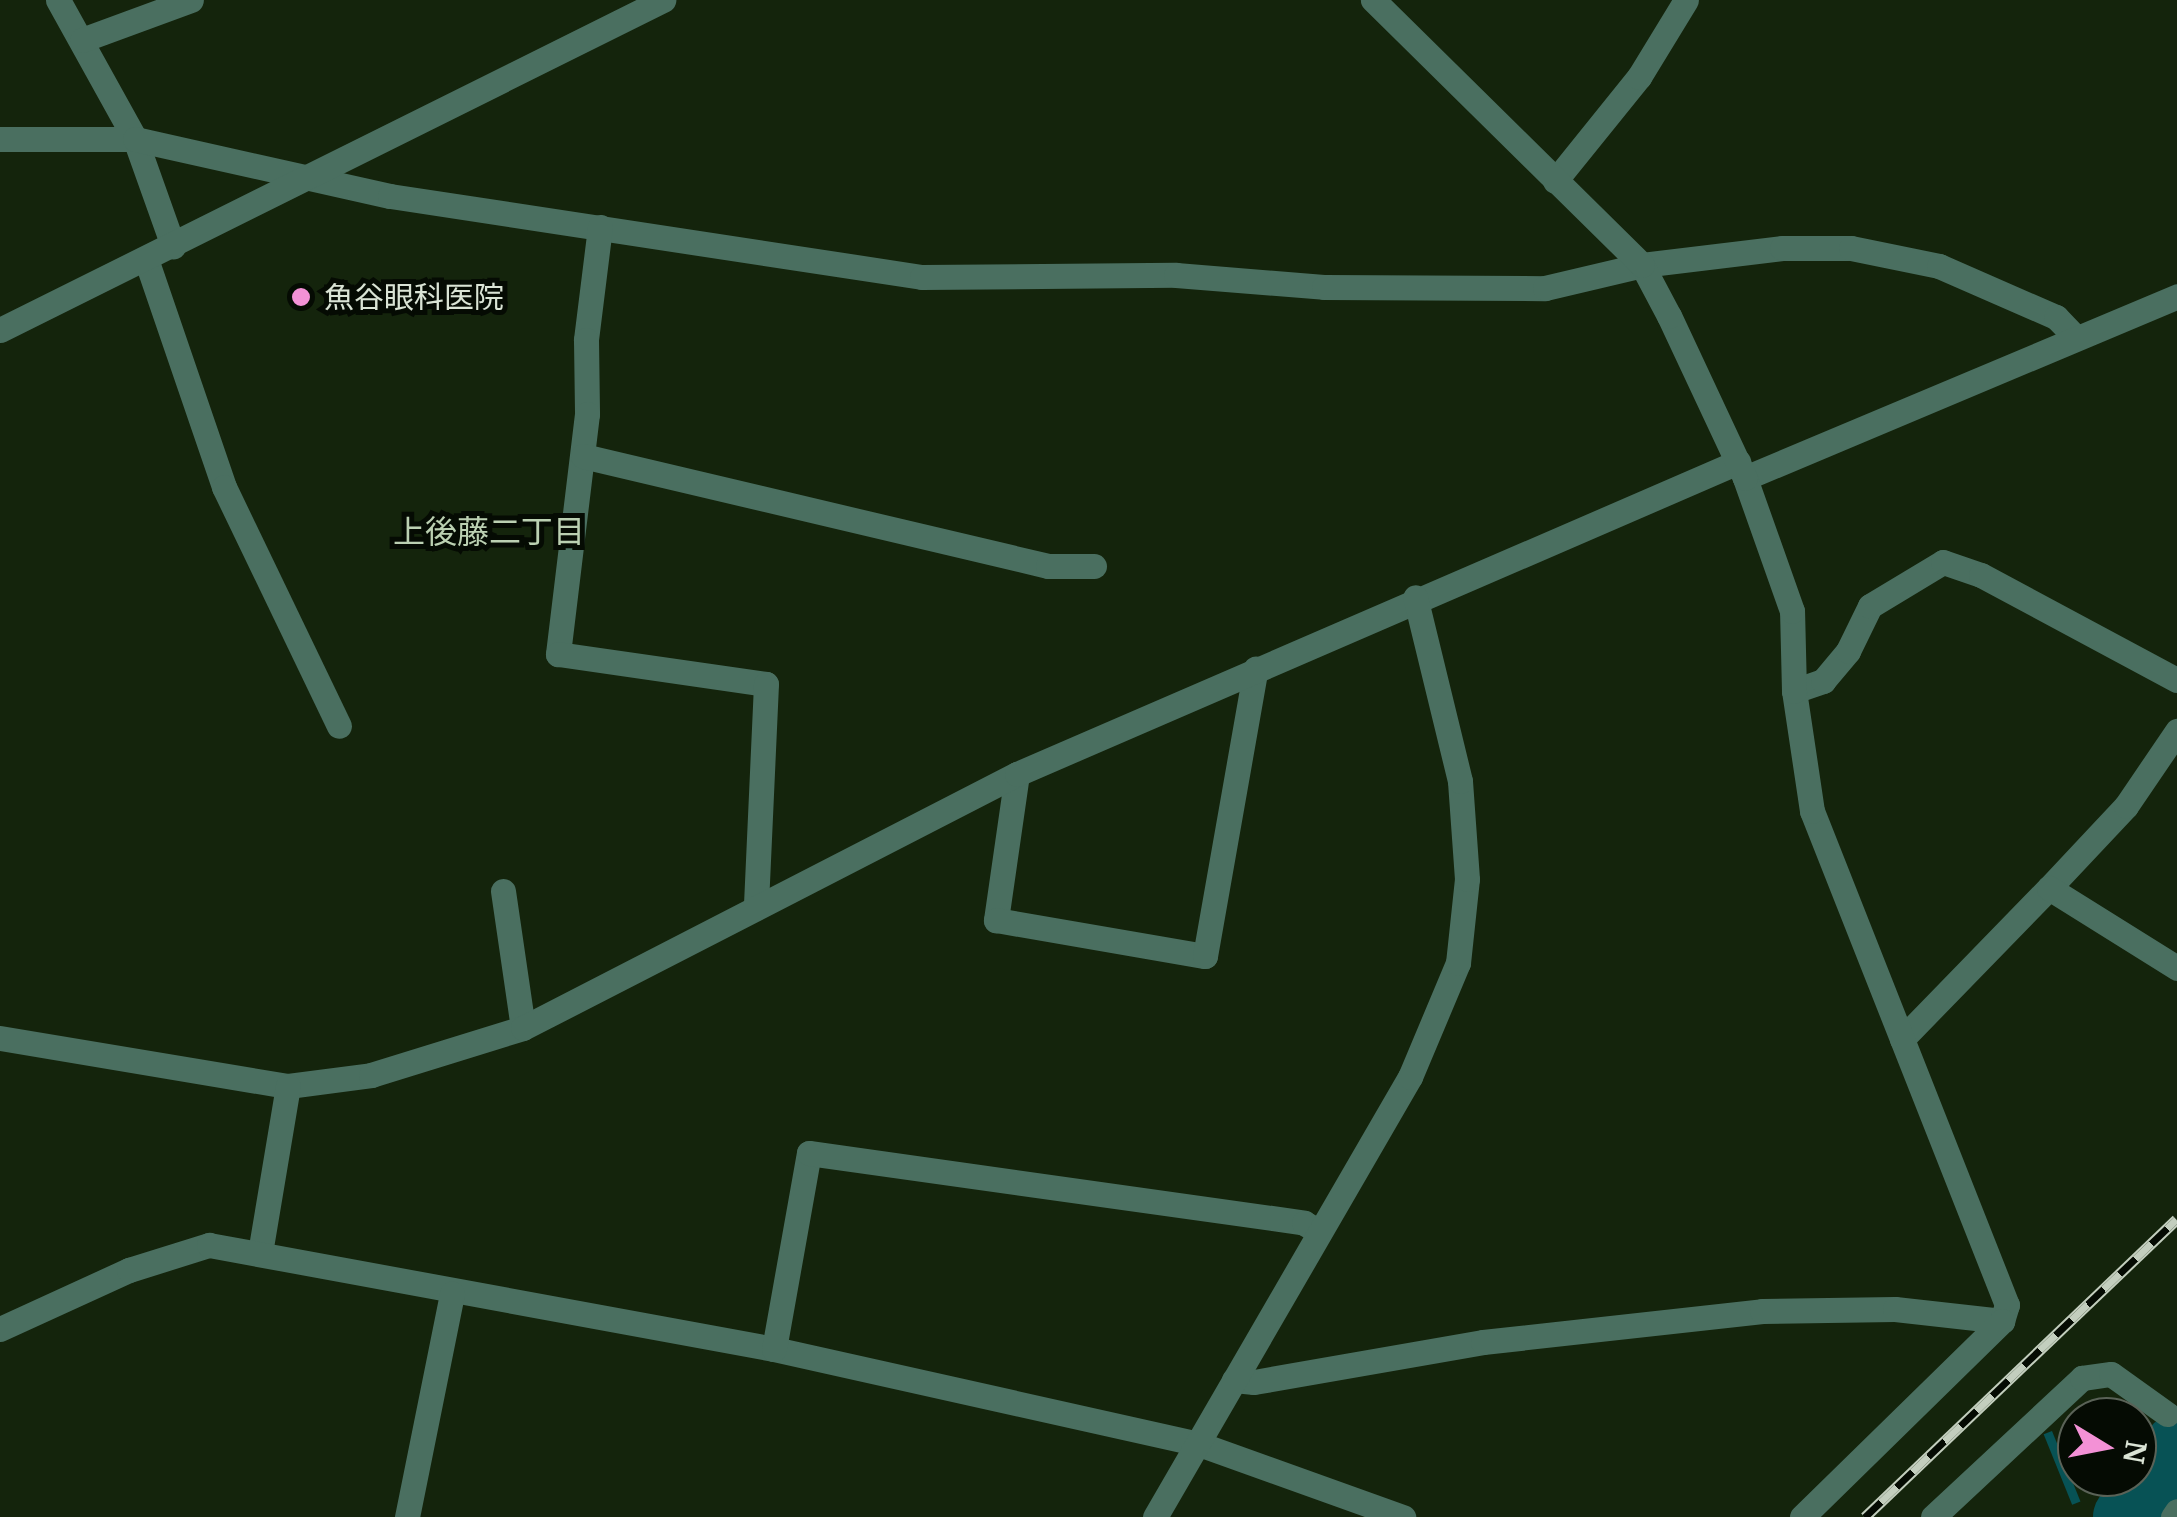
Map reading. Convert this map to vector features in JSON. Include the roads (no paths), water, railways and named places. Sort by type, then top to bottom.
[{"type":"street","points":[[58,0],[135,139],[172,246]]},
{"type":"street","points":[[0,330],[663,0]]},
{"type":"street","points":[[1373,0],[1642,265],[1741,470],[1792,611],[1794,691],[1812,811],[2007,1305],[2002,1321],[1802,1517]]},
{"type":"street","points":[[1555,180],[1639,76],[1686,0]]},
{"type":"street","points":[[82,40],[187,1]]},
{"type":"street","points":[[0,139],[135,139],[390,196],[922,276],[1176,275],[1324,287],[1545,288],[1642,265],[1822,246],[1865,250],[1939,266],[2056,317],[2075,337]]},
{"type":"street","points":[[600,227],[586,340],[583,456],[558,654],[766,684],[756,908]]},
{"type":"street","points":[[146,260],[224,487],[339,726]]},
{"type":"street","points":[[0,1038],[288,1086],[371,1075],[523,1028],[1017,774],[1416,597],[2177,296]]},
{"type":"street","points":[[583,456],[1048,566],[1094,566]]},
{"type":"street","points":[[1794,691],[1823,681],[1848,652],[1870,606],[1942,562],[1981,575],[2177,680]]},
{"type":"street","points":[[1155,1517],[1410,1077],[1458,963],[1467,879],[1460,780],[1416,597]]},
{"type":"street","points":[[1017,774],[996,920],[1204,956],[1256,668]]},
{"type":"street","points":[[1902,1039],[2126,806],[2177,732]]},
{"type":"street","points":[[2049,888],[2177,968]]},
{"type":"street","points":[[503,890],[523,1028]]},
{"type":"street","points":[[260,1253],[288,1086]]},
{"type":"street","points":[[774,1349],[809,1153],[1304,1224],[1320,1232]]},
{"type":"street","points":[[0,1329],[130,1270],[209,1245],[452,1293],[774,1349],[1199,1444],[1403,1517]]},
{"type":"street","points":[[407,1517],[452,1293]]},
{"type":"street","points":[[1234,1380],[1254,1382],[1483,1342],[1762,1311],[1895,1309],[2002,1321]]},
{"type":"street","points":[[1933,1517],[2082,1378],[2111,1374],[2166,1414]]},
{"type":"water","points":[[2052,1431],[2057,1443],[2057,1467],[2044,1434]]},
{"type":"waterway","points":[[2127,1517],[2177,1448]]},
{"type":"railway","points":[[1865,1517],[2177,1219]]},
{"type":"place","name":"魚谷眼科医院","points":[[301,297]]},
{"type":"district","name":"上後藤二丁目","points":[[489,532]]}]
